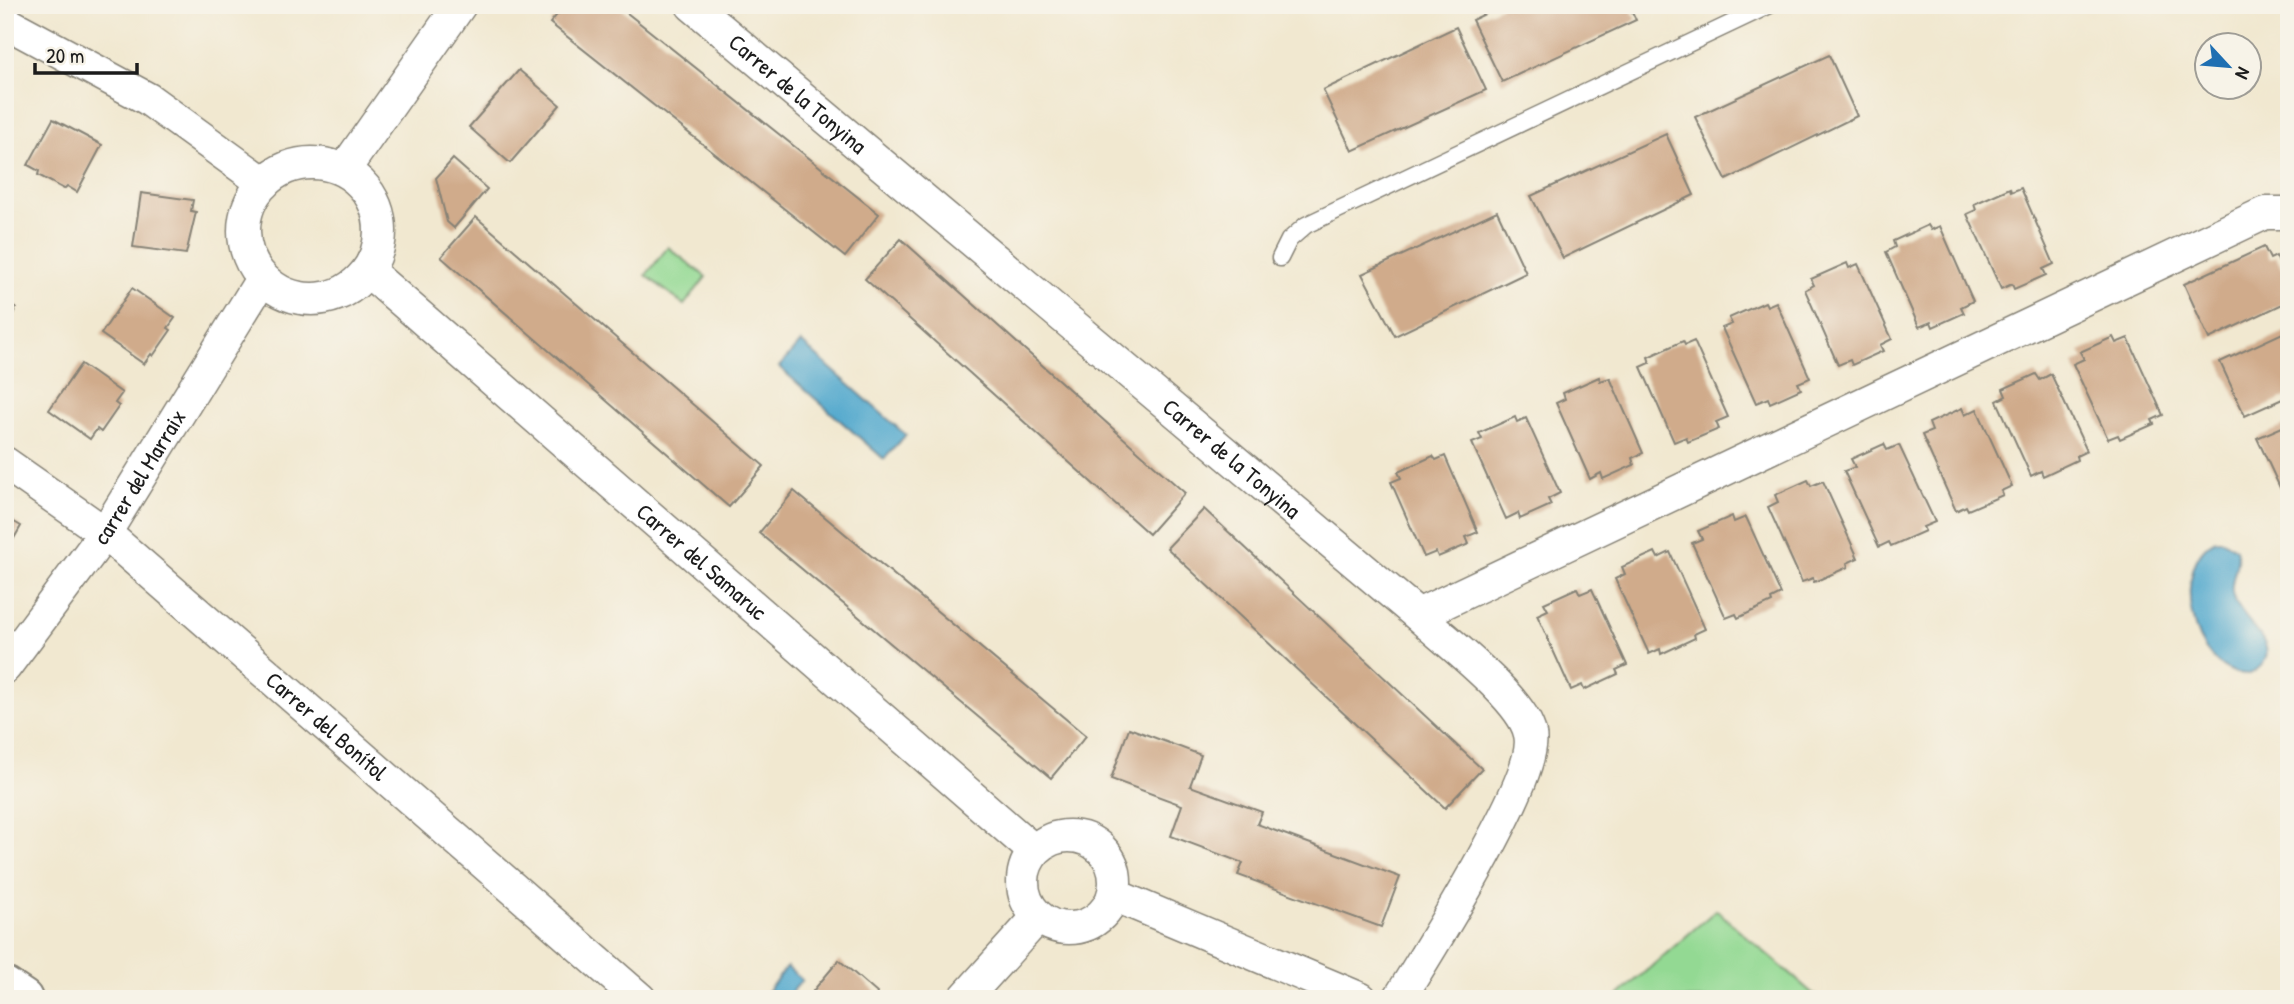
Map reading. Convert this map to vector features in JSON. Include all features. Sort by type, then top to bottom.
[{"type":"main road","points":[[5,987],[23,999]]},
{"type":"street","points":[[344,170],[460,5]]},
{"type":"street","name":"Carrer de la Tonyina","points":[[692,5],[1418,615],[1509,697],[1530,733],[1529,761],[1520,784],[1466,887],[1399,999]]},
{"type":"street","points":[[5,22],[148,99],[264,183]]},
{"type":"street","points":[[320,163],[344,170],[364,186],[378,209],[381,239],[369,272],[345,293],[301,300],[274,289],[251,264],[244,234],[251,201],[264,183],[297,164],[320,163]]},
{"type":"street","points":[[1418,615],[2264,213],[2289,214]]},
{"type":"street","name":"Carrer del Samaruc","points":[[369,272],[1034,851]]},
{"type":"street","name":"carrer del Marraix","points":[[5,667],[105,533],[262,279]]},
{"type":"street","name":"Carrer del Bonítol","points":[[5,463],[105,533],[640,999]]},
{"type":"street","points":[[1061,836],[1091,841],[1104,851],[1112,864],[1116,880],[1114,895],[1107,909],[1096,920],[1082,927],[1066,929],[1051,925],[1038,917],[1026,899],[1022,878],[1034,851],[1046,841],[1061,836]]},
{"type":"street","points":[[1114,895],[1361,999]]},
{"type":"street","points":[[964,999],[1038,917]]},
{"type":"lane","points":[[1280,258],[1289,240],[1306,225],[1770,5]]},
{"type":"green space","points":[[668,247],[706,277],[684,305],[646,275]]},
{"type":"green space","points":[[1716,910],[1819,999],[1614,999]]},
{"type":"water","points":[[801,342],[906,435],[884,459],[779,367]]},
{"type":"water","points":[[2216,540],[2223,540],[2236,549],[2232,592],[2236,603],[2265,645],[2267,655],[2262,665],[2250,674],[2229,670],[2212,657],[2200,638],[2192,616],[2190,593],[2193,570],[2201,552]]},
{"type":"water","points":[[787,967],[802,980],[786,999],[761,999]]},
{"type":"building","points":[[565,5],[617,5],[879,214],[845,257],[550,23]]},
{"type":"building","points":[[1504,5],[1629,5],[1636,20],[1502,82],[1472,20]]},
{"type":"building","points":[[1456,27],[1486,90],[1352,151],[1323,90]]},
{"type":"building","points":[[1829,55],[1857,116],[1726,180],[1695,117]]},
{"type":"building","points":[[519,70],[560,105],[510,163],[469,127]]},
{"type":"building","points":[[53,119],[102,145],[77,192],[67,186],[64,189],[38,175],[39,171],[28,165]]},
{"type":"building","points":[[1666,134],[1694,195],[1563,258],[1531,196]]},
{"type":"building","points":[[453,159],[487,189],[454,228],[447,222],[436,178]]},
{"type":"building","points":[[2010,188],[2011,192],[2021,188],[2054,264],[2043,269],[2046,275],[2014,289],[2012,284],[2001,289],[1967,214],[1976,210],[1974,204]]},
{"type":"building","points":[[141,193],[193,200],[191,211],[196,212],[186,254],[133,247]]},
{"type":"building","points":[[1497,211],[1526,273],[1395,336],[1362,274]]},
{"type":"building","points":[[476,217],[764,466],[729,507],[441,257]]},
{"type":"building","points":[[1928,225],[1931,230],[1940,226],[1973,301],[1961,307],[1964,313],[1933,327],[1931,322],[1919,327],[1886,252],[1895,247],[1893,241]]},
{"type":"building","points":[[901,239],[1185,493],[1149,534],[865,279]]},
{"type":"building","points":[[2264,247],[2270,259],[2276,256],[2289,284],[2284,290],[2289,301],[2209,339],[2184,284]]},
{"type":"building","points":[[1847,263],[1849,268],[1858,264],[1892,339],[1880,345],[1883,351],[1852,365],[1850,360],[1838,365],[1805,290],[1814,285],[1811,279]]},
{"type":"building","points":[[132,288],[175,318],[168,328],[171,330],[144,364],[101,334]]},
{"type":"building","points":[[1765,302],[1767,306],[1776,302],[1810,378],[1798,383],[1801,389],[1770,403],[1768,398],[1756,403],[1722,328],[1732,324],[1729,318]]},
{"type":"building","points":[[5,303],[16,308],[5,330]]},
{"type":"building","points":[[2289,330],[2289,396],[2245,416],[2220,362]]},
{"type":"building","points":[[2113,337],[2116,343],[2128,338],[2163,415],[2152,420],[2154,424],[2120,439],[2118,435],[2108,439],[2073,364],[2084,359],[2080,352]]},
{"type":"building","points":[[1683,341],[1685,345],[1694,341],[1728,417],[1716,422],[1719,429],[1688,442],[1686,437],[1674,442],[1641,367],[1650,363],[1648,357]]},
{"type":"building","points":[[81,364],[122,393],[115,403],[119,406],[101,432],[97,429],[90,439],[49,410]]},
{"type":"building","points":[[2036,374],[2040,380],[2051,374],[2087,451],[2076,456],[2077,460],[2043,476],[2041,471],[2031,476],[1997,401],[2006,396],[2003,389]]},
{"type":"building","points":[[1599,377],[1600,381],[1610,378],[1643,453],[1632,458],[1634,465],[1603,479],[1601,473],[1590,479],[1556,403],[1565,399],[1563,393]]},
{"type":"building","points":[[1962,408],[1965,415],[1977,409],[2012,486],[2001,491],[2003,495],[1968,510],[1966,506],[1956,511],[1922,435],[1932,431],[1929,423]]},
{"type":"building","points":[[1515,417],[1517,422],[1526,418],[1560,493],[1548,499],[1551,505],[1520,519],[1518,513],[1506,519],[1472,443],[1482,439],[1479,433]]},
{"type":"building","points":[[2289,424],[2289,489],[2282,492],[2257,438]]},
{"type":"building","points":[[1884,444],[1887,450],[1899,445],[1935,522],[1923,527],[1925,531],[1891,546],[1889,542],[1879,547],[1844,471],[1855,467],[1851,459]]},
{"type":"building","points":[[1433,456],[1436,460],[1445,456],[1478,532],[1466,537],[1469,544],[1438,557],[1436,552],[1424,557],[1391,482],[1401,478],[1398,472]]},
{"type":"building","points":[[1808,480],[1811,486],[1823,481],[1858,558],[1847,563],[1848,567],[1814,582],[1813,578],[1802,582],[1768,507],[1778,502],[1775,495]]},
{"type":"building","points":[[794,491],[1086,736],[1051,778],[759,533]]},
{"type":"building","points":[[1204,509],[1482,769],[1445,808],[1167,548]]},
{"type":"building","points":[[1732,516],[1734,522],[1746,517],[1781,594],[1771,599],[1772,602],[1738,618],[1736,614],[1726,618],[1692,543],[1702,539],[1698,531]]},
{"type":"building","points":[[9,519],[21,526],[5,554],[5,526]]},
{"type":"building","points":[[1655,552],[1658,558],[1670,552],[1705,629],[1694,634],[1695,638],[1661,654],[1660,649],[1649,654],[1615,579],[1625,574],[1622,567]]},
{"type":"building","points":[[1577,588],[1580,594],[1592,589],[1627,665],[1616,670],[1618,674],[1584,690],[1582,685],[1571,690],[1537,615],[1548,610],[1544,603]]},
{"type":"building","points":[[1129,728],[1201,755],[1190,786],[1262,812],[1257,824],[1400,877],[1381,927],[1238,875],[1243,863],[1171,836],[1182,805],[1111,779]]},
{"type":"building","points":[[839,960],[877,993],[875,999],[822,999],[813,991]]}]
